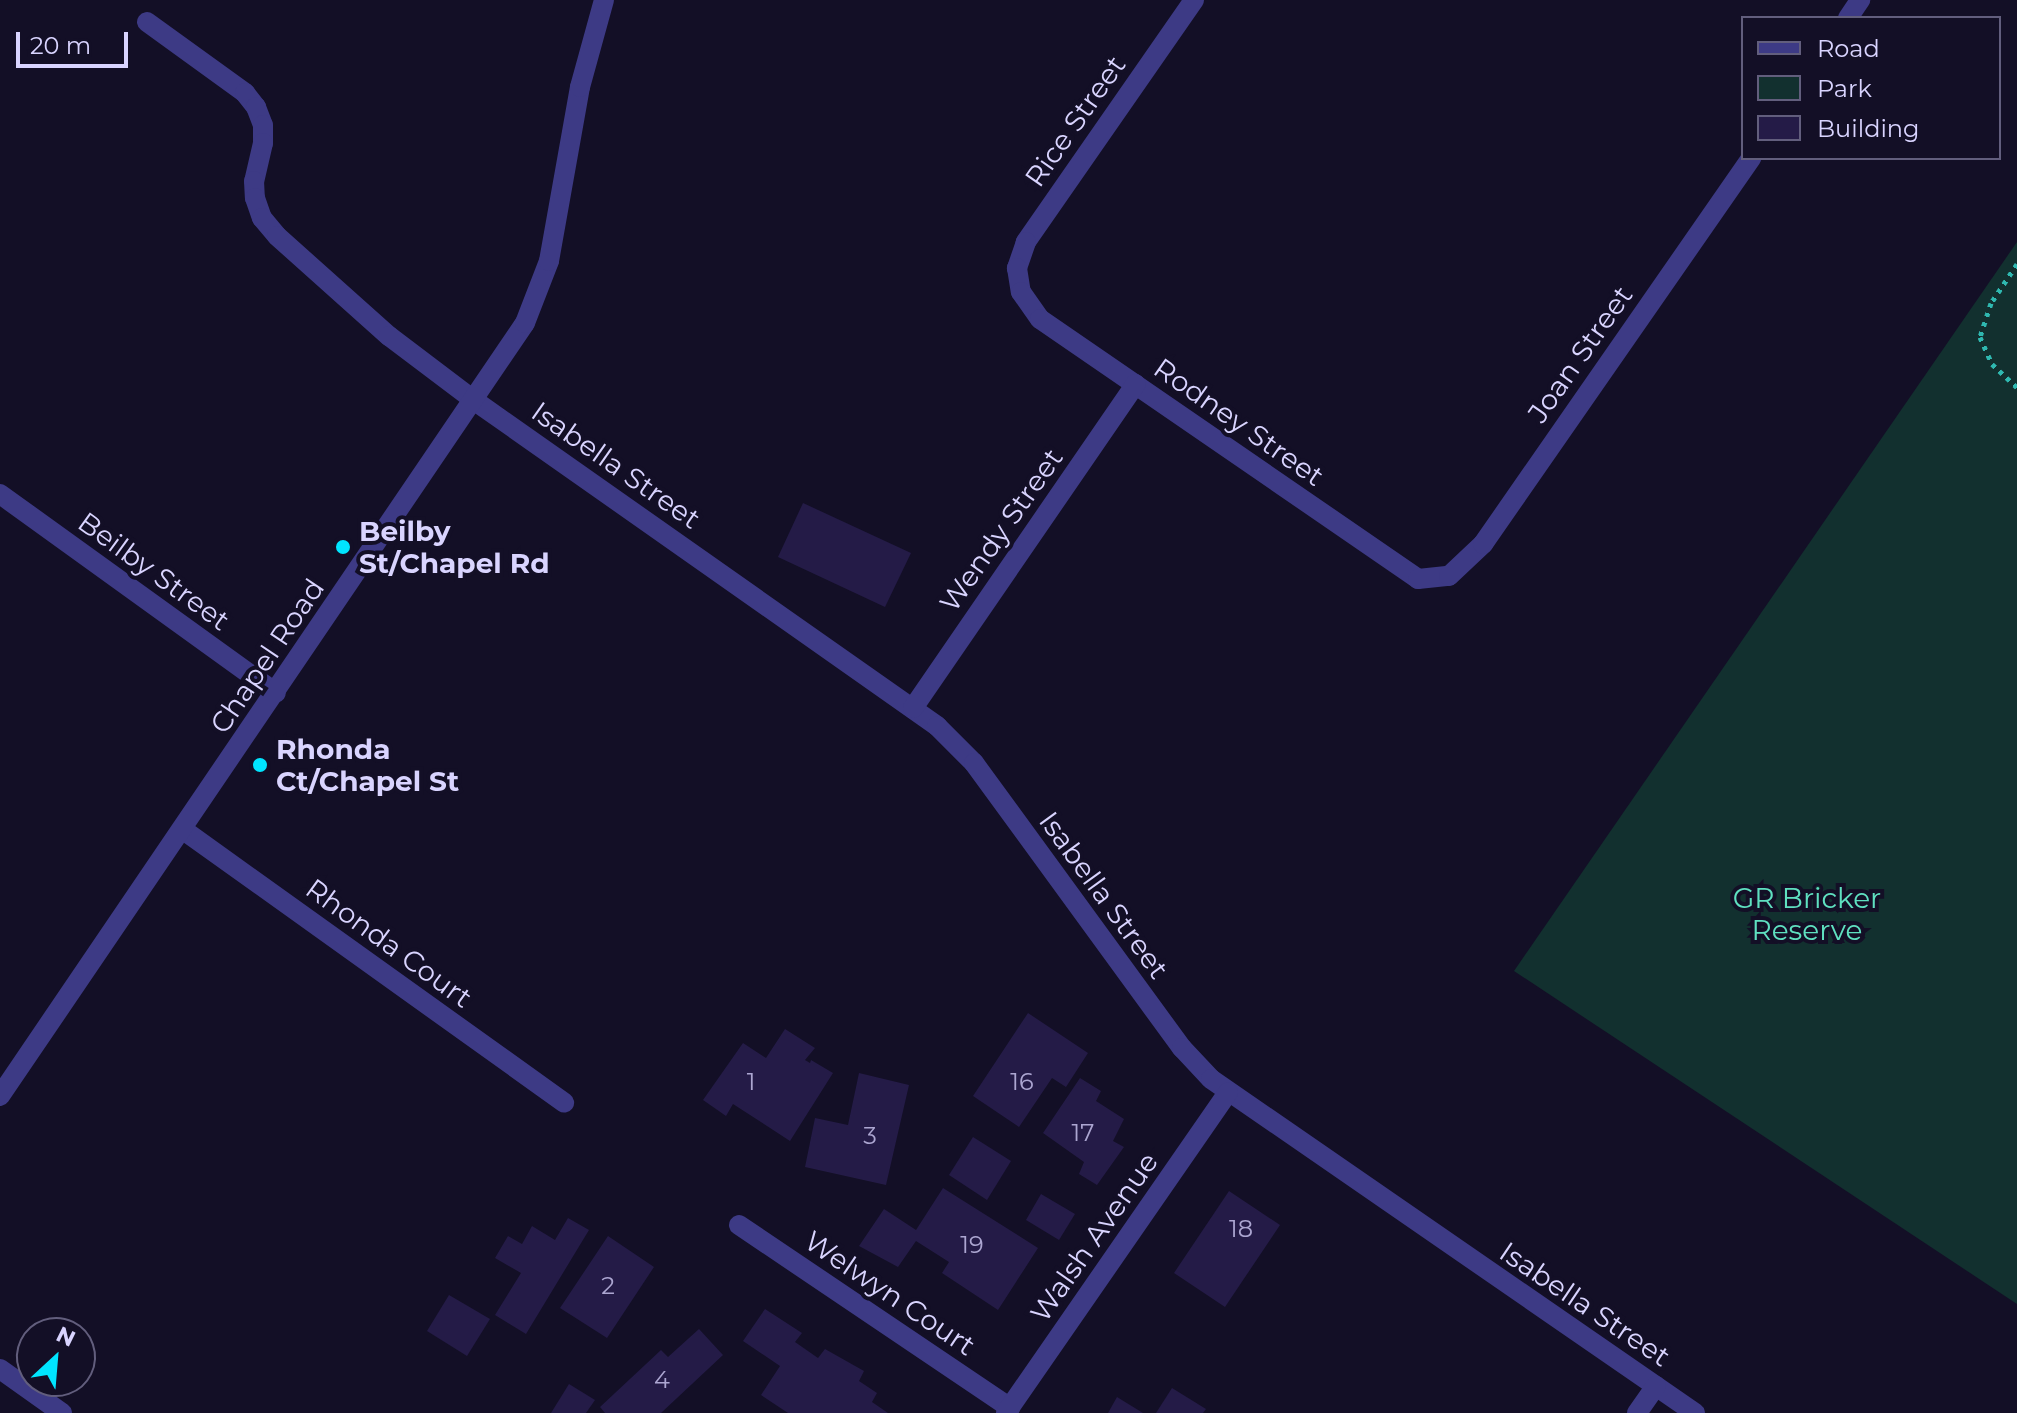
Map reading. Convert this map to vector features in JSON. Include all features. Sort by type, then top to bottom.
[{"type":"street","name":"Chapel Road","points":[[0,1096],[475,401],[525,323],[540,293],[549,261],[580,87],[604,0]]},
{"type":"street","name":"Rice Street","points":[[1016,280],[1019,256],[1026,242],[1194,0]]},
{"type":"street","name":"Isabella Street","points":[[147,22],[245,93],[256,107],[263,125],[263,143],[254,181],[255,198],[262,218],[277,236],[389,336],[475,401],[937,726],[974,763],[1182,1048],[1228,1092],[1695,1413]]},
{"type":"street","name":"Joan Street","points":[[1449,576],[1483,544],[1750,160]]},
{"type":"street","name":"Rodney Street","points":[[1016,280],[1028,305],[1040,319],[1404,573],[1431,580],[1449,576]]},
{"type":"street","name":"Wendy Street","points":[[913,708],[1136,384]]},
{"type":"street","name":"Beilby Street","points":[[0,494],[276,693]]},
{"type":"street","name":"Rhonda Court","points":[[182,829],[564,1102]]},
{"type":"street","name":"Walsh Avenue","points":[[1008,1410],[1228,1092]]},
{"type":"street","name":"Welwyn Court","points":[[739,1225],[1008,1410]]},
{"type":"street","points":[[0,1369],[62,1413]]},
{"type":"street","points":[[1637,1413],[1656,1386]]},
{"type":"path","points":[[2017,264],[1991,303],[1980,337],[1992,364],[2017,387]]},
{"type":"green space","name":"GR Bricker Reserve","points":[[2017,242],[2017,1304],[1514,971]]},
{"type":"building","points":[[803,503],[911,553],[885,607],[778,557]]},
{"type":"building","points":[[1028,1013],[1088,1053],[1066,1087],[1052,1078],[1019,1127],[973,1096]]},
{"type":"building","points":[[785,1029],[815,1048],[805,1060],[810,1063],[811,1060],[833,1073],[790,1141],[733,1104],[726,1116],[703,1100],[743,1043],[766,1058]]},
{"type":"building","points":[[859,1073],[909,1085],[886,1185],[805,1167],[815,1118],[848,1125]]},
{"type":"building","points":[[1080,1078],[1101,1091],[1096,1101],[1124,1119],[1113,1141],[1124,1147],[1097,1185],[1079,1174],[1084,1162],[1043,1133]]},
{"type":"building","points":[[973,1137],[1011,1161],[987,1200],[949,1175]]},
{"type":"building","points":[[943,1188],[1038,1248],[998,1310],[942,1273],[949,1262],[916,1241],[898,1267],[859,1246],[884,1209],[916,1230]]},
{"type":"building","points":[[1229,1191],[1280,1225],[1225,1307],[1174,1273]]},
{"type":"building","points":[[1041,1194],[1075,1214],[1059,1240],[1026,1220]]},
{"type":"building","points":[[568,1218],[589,1230],[526,1334],[495,1315],[521,1273],[495,1258],[508,1236],[522,1244],[532,1226],[555,1240]]},
{"type":"building","points":[[608,1236],[654,1267],[607,1338],[560,1308]]},
{"type":"building","points":[[449,1295],[490,1319],[467,1356],[427,1331]]},
{"type":"building","points":[[765,1309],[802,1333],[795,1342],[818,1358],[825,1349],[864,1371],[859,1381],[877,1393],[872,1402],[888,1413],[788,1413],[761,1395],[780,1366],[743,1341]]},
{"type":"building","points":[[699,1329],[723,1355],[661,1413],[605,1413],[600,1407],[661,1350],[668,1357]]},
{"type":"building","points":[[569,1384],[595,1400],[586,1413],[551,1413]]},
{"type":"building","points":[[1172,1388],[1206,1409],[1203,1413],[1156,1413]]},
{"type":"building","points":[[1117,1397],[1143,1413],[1108,1413]]},
{"type":"place","name":"Beilby St/Chapel Rd","points":[[343,547]]},
{"type":"place","name":"Rhonda Ct/Chapel St","points":[[260,765]]}]
